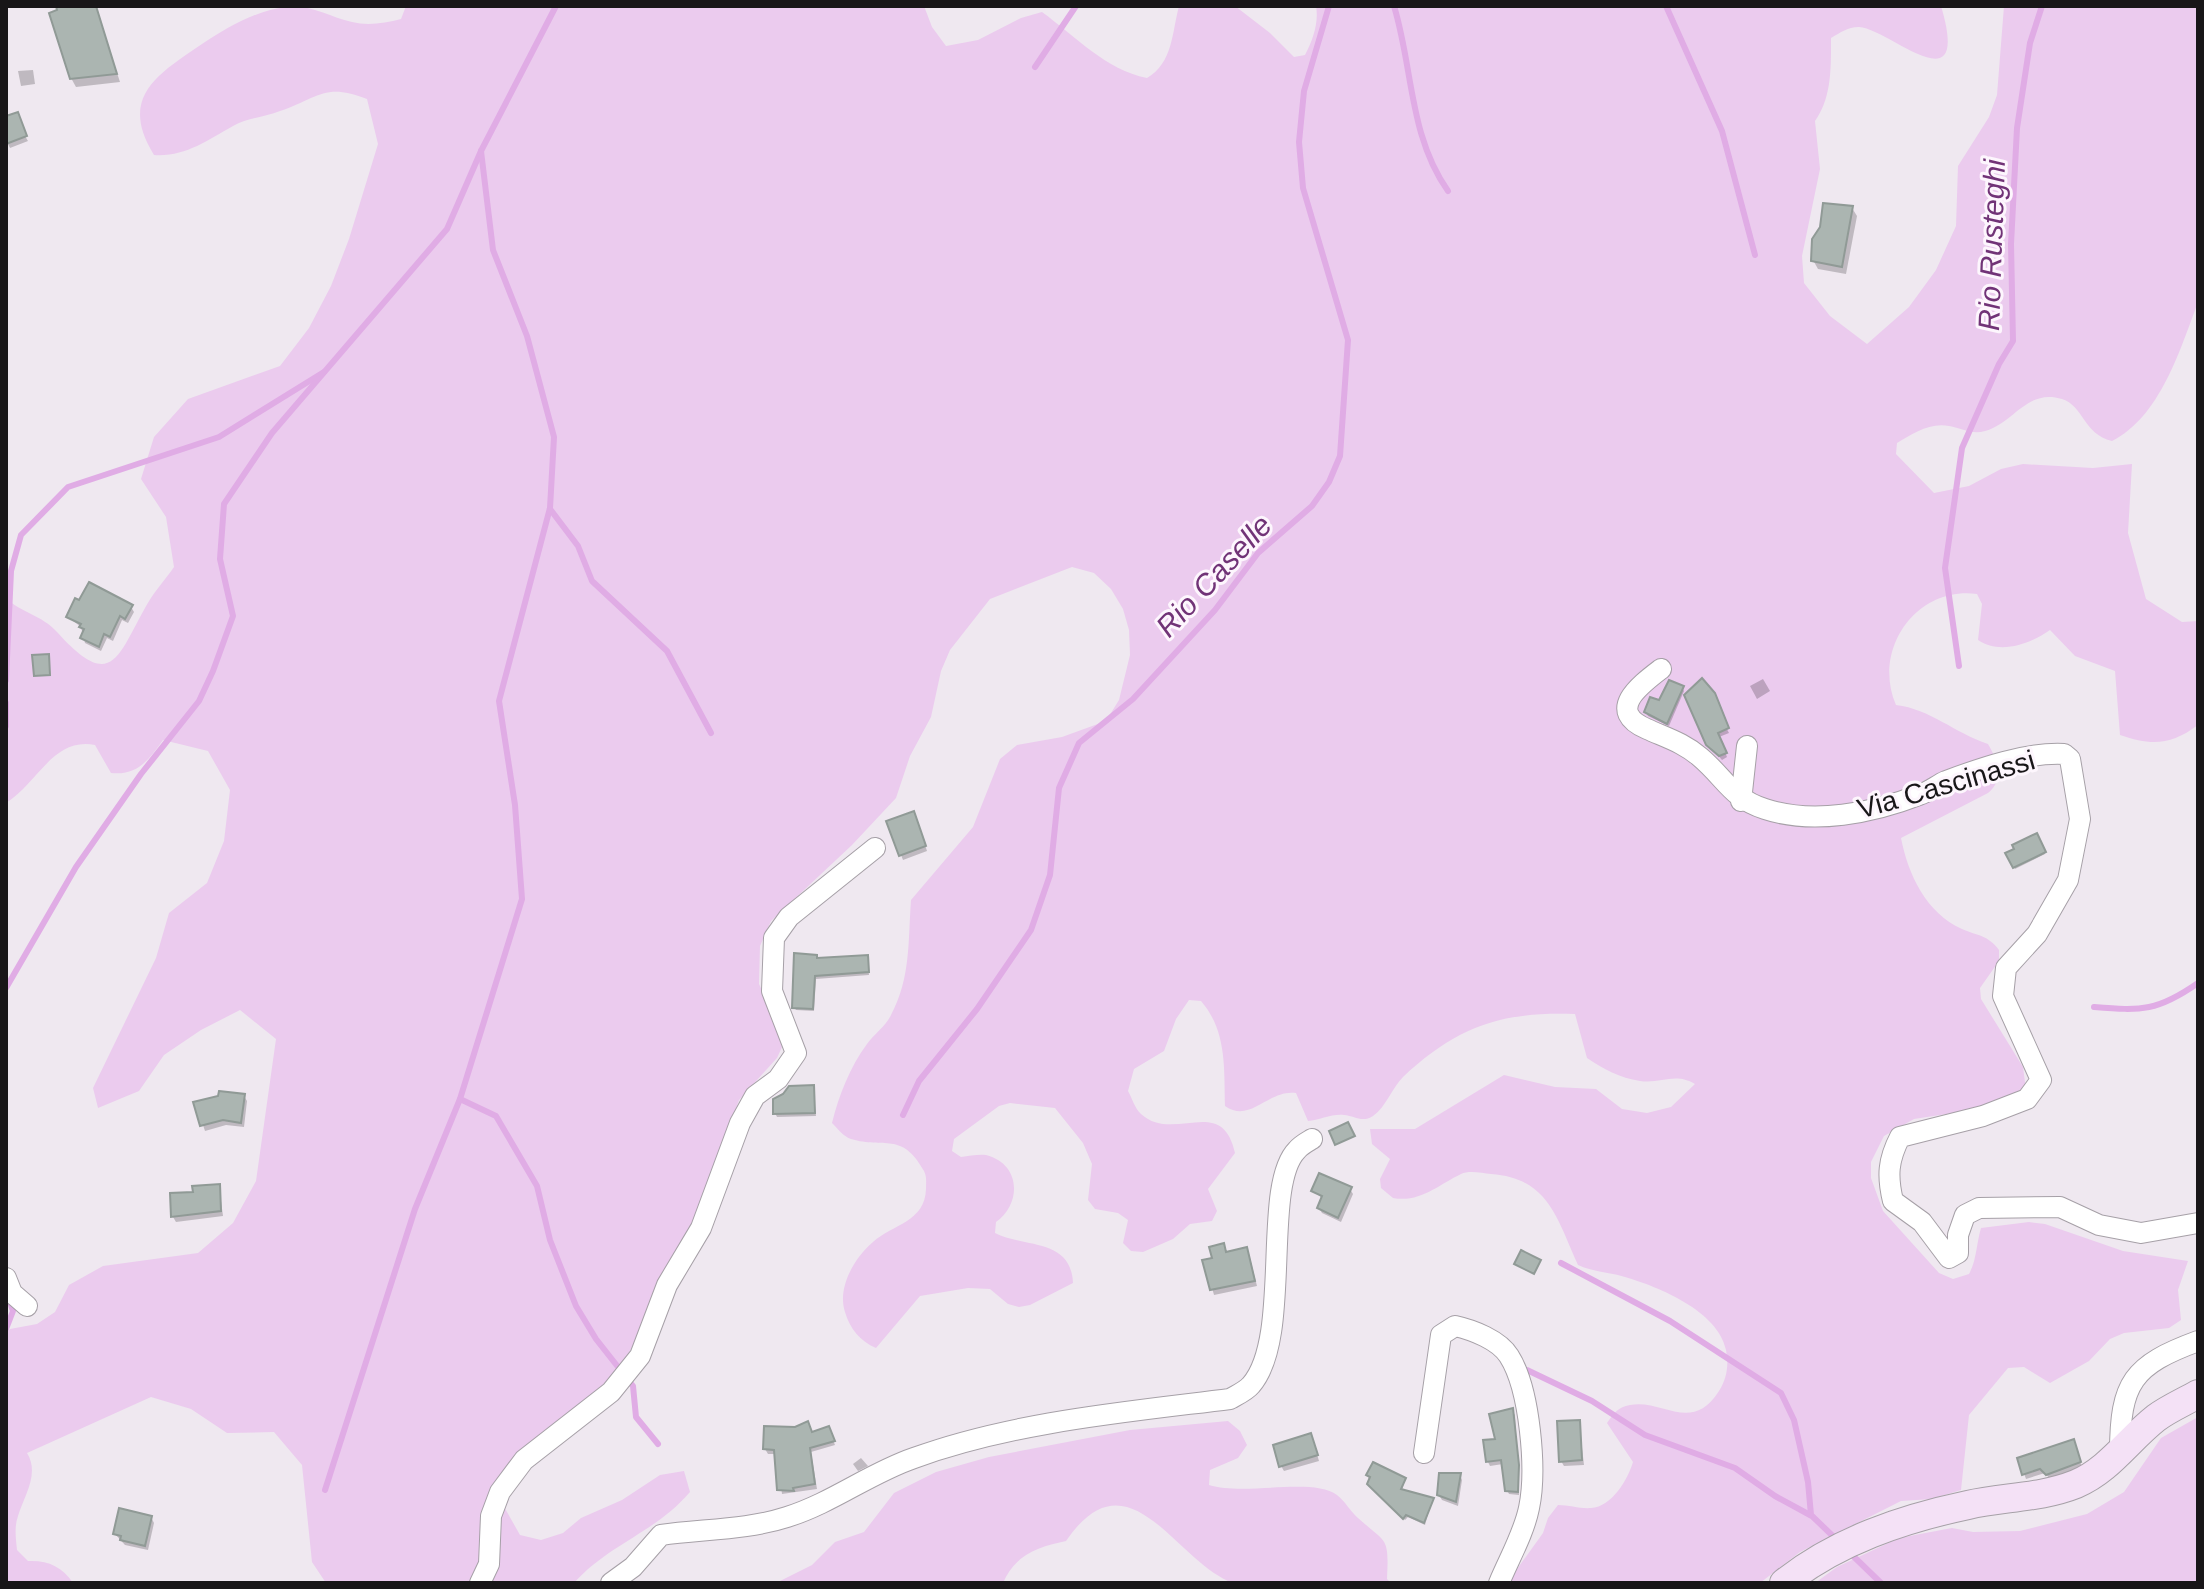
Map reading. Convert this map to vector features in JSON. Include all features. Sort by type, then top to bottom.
[{"type":"street","points":[[1661,669],[1634,690],[1628,700],[1628,712],[1635,724],[1679,741],[1703,759],[1741,801]]},
{"type":"street","points":[[1741,801],[1747,746]]},
{"type":"street","name":"Via Cascinassi","points":[[1741,801],[1787,814],[1835,817],[1919,795],[1945,782],[2033,755],[2064,754],[2070,759],[2080,819],[2068,880],[2037,934],[2006,968],[2003,996],[2041,1080],[2027,1099],[1983,1116],[1900,1137],[1890,1157],[1888,1178],[1893,1201],[1922,1222],[1949,1258],[1958,1253],[1958,1235],[1965,1215],[1979,1208],[2060,1207],[2099,1225],[2141,1233],[2198,1223]]},
{"type":"street","points":[[480,1583],[489,1564],[491,1516],[500,1492],[524,1460],[611,1392],[640,1356],[667,1285],[701,1228],[740,1123],[755,1096],[778,1079],[796,1053],[772,991],[774,938],[789,917],[875,848]]},
{"type":"street","points":[[611,1583],[633,1567],[661,1535],[744,1527],[787,1517],[848,1492],[912,1458],[997,1435],[1230,1399],[1251,1385],[1266,1353],[1279,1243],[1281,1188],[1296,1150],[1312,1139]]},
{"type":"street","points":[[6,1278],[18,1302],[27,1306]]},
{"type":"street","points":[[1424,1453],[1441,1335],[1455,1326],[1477,1331],[1508,1354],[1522,1394],[1534,1469],[1529,1511],[1499,1583]]},
{"type":"street","points":[[2120,1453],[2120,1419],[2128,1388],[2144,1365],[2198,1341]]},
{"type":"street","points":[[1784,1583],[1815,1559],[1890,1525],[1969,1505],[2032,1496],[2073,1485],[2092,1476],[2156,1418],[2198,1394]]},
{"type":"shaded area","points":[[406,6],[924,6],[932,27],[946,46],[978,40],[1021,18],[1042,12],[1104,60],[1147,78],[1156,72],[1167,55],[1179,6],[1235,6],[1270,33],[1294,57],[1305,55],[1311,43],[1316,25],[1316,6],[1941,6],[1948,37],[1945,53],[1936,59],[1922,56],[1859,27],[1847,29],[1831,38],[1828,92],[1815,121],[1820,169],[1802,256],[1804,283],[1830,316],[1867,344],[1909,307],[1936,270],[1956,226],[1958,166],[1989,117],[1997,95],[2004,6],[2198,6],[2198,302],[2176,361],[2156,399],[2129,430],[2112,441],[2095,432],[2069,403],[2050,397],[2030,402],[1985,431],[1971,432],[1942,425],[1922,430],[1897,443],[1896,454],[1934,493],[1969,486],[2001,469],[2023,464],[2093,468],[2132,464],[2128,533],[2146,599],[2182,622],[2198,621],[2198,725],[2179,737],[2161,742],[2120,735],[2115,671],[2075,656],[2050,630],[2015,646],[1996,647],[1978,640],[1982,604],[1977,594],[1955,594],[1935,600],[1918,611],[1905,626],[1895,644],[1890,663],[1890,684],[1896,705],[1920,711],[1988,744],[1995,757],[1998,776],[1988,793],[1901,838],[1904,852],[1921,891],[1938,913],[1962,929],[1987,939],[1999,950],[1999,961],[1980,988],[1981,999],[2023,1067],[2026,1090],[1979,1109],[1914,1119],[1884,1136],[1871,1162],[1871,1178],[1883,1211],[1939,1273],[1953,1279],[1969,1274],[1981,1228],[2029,1222],[2045,1224],[2123,1251],[2188,1261],[2178,1290],[2181,1320],[2169,1328],[2124,1333],[2110,1339],[2089,1361],[2050,1383],[2024,1367],[2008,1368],[1969,1415],[1961,1490],[1932,1499],[1901,1501],[1800,1552],[1760,1583],[1507,1583],[1543,1533],[1548,1518],[1558,1505],[1599,1506],[1606,1503],[1623,1484],[1633,1462],[1607,1423],[1614,1413],[1626,1406],[1642,1404],[1688,1413],[1709,1404],[1722,1386],[1727,1371],[1726,1350],[1712,1324],[1670,1294],[1639,1281],[1578,1265],[1557,1217],[1538,1192],[1526,1183],[1511,1177],[1468,1172],[1420,1196],[1393,1198],[1381,1188],[1380,1179],[1390,1159],[1372,1144],[1370,1129],[1415,1129],[1504,1075],[1555,1087],[1596,1089],[1622,1109],[1647,1113],[1671,1107],[1695,1084],[1681,1079],[1640,1081],[1599,1066],[1587,1058],[1575,1014],[1549,1014],[1502,1019],[1461,1034],[1403,1077],[1382,1108],[1369,1118],[1340,1115],[1308,1121],[1296,1093],[1277,1096],[1252,1109],[1234,1110],[1225,1106],[1222,1050],[1216,1025],[1201,1001],[1189,1000],[1176,1019],[1164,1051],[1134,1069],[1128,1091],[1139,1112],[1154,1122],[1208,1122],[1229,1135],[1235,1153],[1208,1189],[1217,1211],[1212,1221],[1190,1224],[1173,1239],[1143,1252],[1131,1251],[1123,1243],[1128,1220],[1118,1213],[1095,1209],[1088,1200],[1092,1164],[1083,1143],[1055,1108],[1010,1103],[999,1106],[954,1139],[952,1151],[961,1157],[986,1155],[1006,1167],[1014,1185],[1013,1195],[1010,1205],[996,1222],[995,1233],[1055,1251],[1064,1258],[1073,1283],[1030,1305],[1019,1307],[1008,1304],[990,1289],[968,1288],[920,1296],[876,1348],[865,1342],[853,1329],[845,1312],[845,1284],[866,1249],[920,1209],[926,1177],[916,1159],[900,1146],[851,1139],[832,1123],[855,1062],[889,1019],[902,987],[911,900],[973,827],[1000,759],[1017,745],[1062,737],[1106,721],[1119,700],[1130,655],[1129,630],[1123,609],[1111,589],[1094,573],[1072,567],[990,599],[950,650],[941,671],[931,717],[910,756],[896,798],[852,845],[771,921],[760,946],[759,984],[773,1014],[782,1047],[777,1058],[739,1100],[702,1205],[626,1359],[606,1383],[522,1448],[494,1489],[520,1535],[541,1540],[563,1533],[581,1518],[622,1500],[660,1475],[684,1471],[690,1492],[677,1506],[602,1558],[574,1583],[326,1583],[312,1562],[302,1465],[274,1432],[227,1433],[191,1409],[151,1397],[27,1453],[32,1469],[30,1485],[17,1520],[17,1550],[28,1561],[48,1563],[59,1568],[73,1583],[6,1583],[6,1333],[10,1329],[37,1324],[55,1312],[69,1285],[103,1266],[198,1253],[233,1223],[256,1181],[276,1039],[240,1010],[201,1030],[164,1055],[139,1091],[98,1108],[93,1088],[156,958],[169,913],[207,883],[224,841],[230,790],[208,751],[163,740],[135,769],[111,773],[95,745],[80,744],[57,755],[6,803],[6,598],[51,626],[90,661],[101,664],[111,661],[119,653],[148,602],[174,567],[166,517],[141,479],[154,437],[188,399],[280,366],[309,328],[331,286],[378,144],[367,99],[331,92],[238,123],[186,151],[154,155],[144,135],[140,117],[148,89],[171,66],[202,44],[231,26],[264,12],[304,7],[352,22],[370,24],[401,19]]},
{"type":"shaded area","points":[[2198,1417],[2198,1583],[1815,1583],[1837,1567],[1899,1538],[1952,1528],[1973,1532],[2020,1531],[2087,1514],[2124,1492],[2161,1438]]},
{"type":"shaded area","points":[[1228,1421],[1240,1431],[1247,1445],[1238,1458],[1210,1470],[1209,1485],[1241,1489],[1312,1487],[1337,1495],[1384,1542],[1387,1579],[1391,1583],[1233,1583],[1212,1571],[1151,1520],[1131,1508],[1111,1506],[1089,1516],[1066,1541],[1028,1554],[1014,1565],[1003,1583],[776,1583],[812,1565],[835,1542],[864,1532],[894,1493],[936,1472],[989,1457],[1130,1430]]},
{"type":"building","points":[[56,6],[96,6],[117,74],[70,79],[49,13],[57,10]]},
{"type":"building","points":[[18,112],[27,136],[6,144],[6,116]]},
{"type":"building","points":[[1823,203],[1853,206],[1842,267],[1811,261],[1812,239],[1820,227]]},
{"type":"building","points":[[89,582],[133,605],[125,619],[120,616],[110,637],[104,634],[99,647],[80,638],[84,629],[79,627],[81,624],[66,617],[75,598],[79,600]]},
{"type":"building","points":[[49,654],[50,675],[34,676],[32,655]]},
{"type":"building","points":[[1702,678],[1715,693],[1729,728],[1718,733],[1727,753],[1719,756],[1706,745],[1684,695]]},
{"type":"building","points":[[1669,680],[1684,686],[1667,724],[1644,712],[1650,697],[1659,700]]},
{"type":"building","points":[[914,811],[926,846],[899,856],[886,821]]},
{"type":"building","points":[[2037,833],[2046,852],[2013,868],[2005,853],[2014,849],[2012,845]]},
{"type":"building","points":[[794,953],[817,955],[817,958],[868,955],[869,972],[815,976],[813,1009],[792,1008]]},
{"type":"building","points":[[814,1085],[815,1113],[773,1114],[773,1099],[783,1094],[789,1086]]},
{"type":"building","points":[[219,1091],[245,1094],[241,1123],[223,1120],[200,1126],[193,1102],[218,1096]]},
{"type":"building","points":[[1348,1122],[1355,1136],[1335,1145],[1329,1131]]},
{"type":"building","points":[[1319,1173],[1352,1187],[1338,1218],[1317,1208],[1322,1196],[1311,1191]]},
{"type":"building","points":[[220,1184],[221,1211],[171,1217],[170,1193],[193,1192],[192,1186]]},
{"type":"building","points":[[1224,1243],[1226,1252],[1247,1247],[1255,1281],[1210,1290],[1202,1260],[1212,1258],[1209,1247]]},
{"type":"building","points":[[1521,1250],[1541,1260],[1534,1274],[1514,1264]]},
{"type":"building","points":[[1513,1408],[1519,1465],[1518,1492],[1505,1491],[1501,1460],[1486,1462],[1483,1440],[1495,1439],[1489,1414]]},
{"type":"building","points":[[1580,1420],[1582,1460],[1559,1462],[1557,1421]]},
{"type":"building","points":[[808,1421],[812,1432],[829,1426],[835,1441],[810,1448],[815,1484],[793,1488],[794,1491],[777,1490],[774,1450],[763,1449],[764,1426],[795,1427]]},
{"type":"building","points":[[1311,1433],[1318,1455],[1279,1467],[1273,1445]]},
{"type":"building","points":[[2074,1439],[2081,1462],[2046,1475],[2040,1469],[2022,1475],[2017,1458]]},
{"type":"building","points":[[1373,1462],[1406,1478],[1401,1489],[1434,1498],[1424,1523],[1406,1515],[1403,1519],[1367,1484],[1370,1477],[1366,1475]]},
{"type":"building","points":[[1439,1473],[1461,1473],[1456,1502],[1437,1495]]},
{"type":"building","points":[[119,1508],[152,1516],[145,1546],[120,1540],[121,1536],[113,1534]]},
{"type":"waterway","points":[[6,988],[76,867],[141,774],[199,701],[213,671],[233,616],[220,559],[224,504],[272,433],[447,229],[481,151],[556,6]]},
{"type":"waterway","points":[[1035,67],[1076,6]]},
{"type":"waterway","name":"Rio Caselle","points":[[903,1115],[919,1081],[977,1009],[1031,930],[1050,875],[1059,788],[1079,743],[1133,699],[1215,610],[1258,553],[1312,506],[1329,482],[1340,456],[1348,340],[1303,188],[1299,142],[1304,91],[1329,6]]},
{"type":"waterway","name":"Rio Caselle","points":[[1394,6],[1419,125],[1435,170],[1448,191]]},
{"type":"waterway","name":"Rio Caselle","points":[[1666,6],[1722,131],[1755,255]]},
{"type":"waterway","name":"Rio Rusteghi","points":[[1959,666],[1945,568],[1962,448],[1999,364],[2013,341],[2011,244],[2017,128],[2030,43],[2042,6]]},
{"type":"waterway","points":[[325,1490],[415,1209],[460,1099],[522,899],[515,805],[499,701],[550,508],[554,437],[527,336],[493,250],[481,151]]},
{"type":"waterway","points":[[6,680],[11,571],[21,535],[68,487],[219,437],[324,372]]},
{"type":"waterway","points":[[550,509],[578,546],[592,581],[667,651],[711,733]]},
{"type":"waterway","points":[[6,703],[6,726]]},
{"type":"waterway","points":[[2094,1007],[2149,1007],[2172,999],[2198,983]]},
{"type":"waterway","points":[[460,1099],[496,1116],[537,1186],[550,1240],[576,1306],[596,1339],[633,1386],[636,1417],[658,1444]]},
{"type":"waterway","points":[[1561,1263],[1670,1321],[1781,1393],[1794,1420],[1808,1482],[1811,1515],[1838,1541]]},
{"type":"waterway","points":[[6,1329],[13,1311],[9,1299]]},
{"type":"waterway","points":[[1527,1370],[1592,1401],[1645,1435],[1735,1468],[1775,1496],[1810,1515]]},
{"type":"waterway","points":[[1849,1552],[1881,1583]]}]
